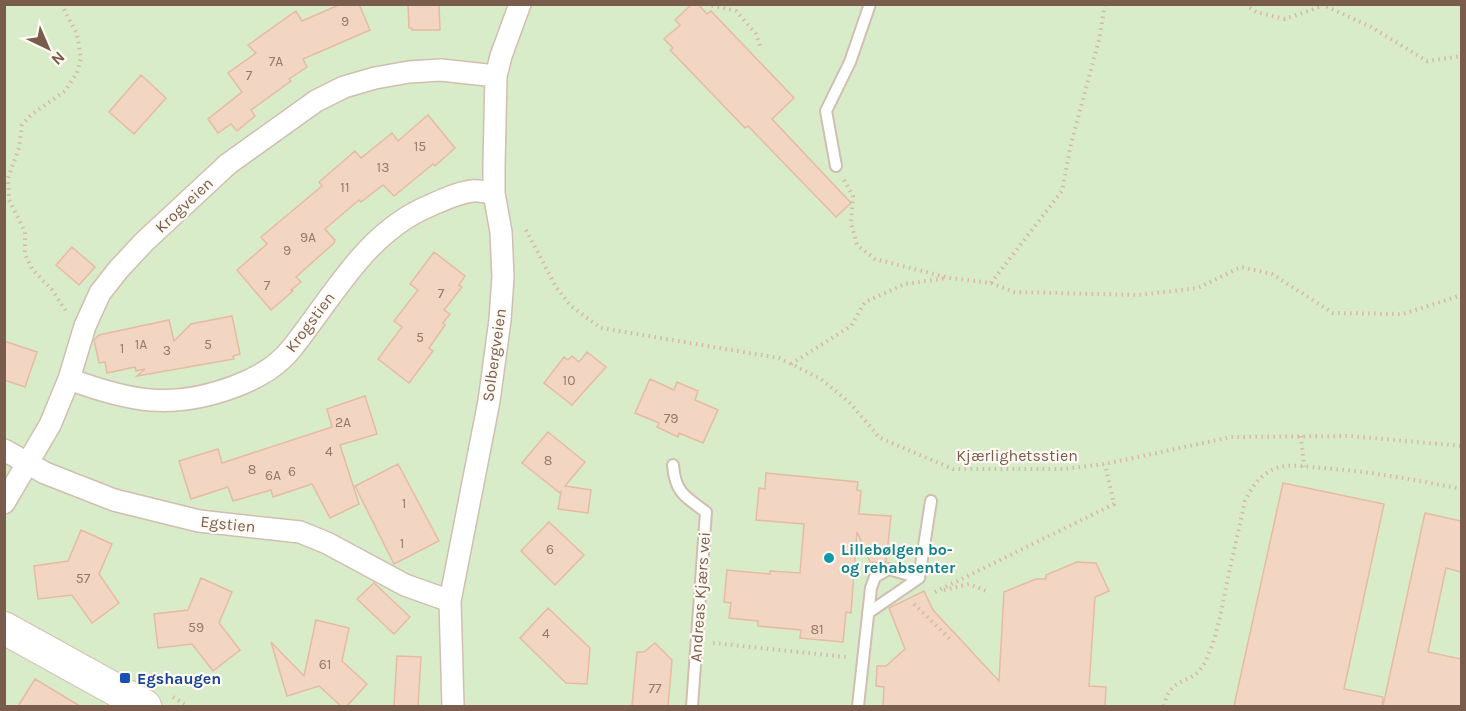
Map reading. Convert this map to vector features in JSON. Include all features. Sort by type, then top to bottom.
[{"type":"street","name":"Solbergveien","points":[[453,706],[450,601],[489,401],[500,320],[503,277],[501,232],[494,193],[496,76],[520,4]]},
{"type":"street","name":"Krogveien","points":[[4,503],[50,424],[69,379],[85,326],[100,293],[144,242],[228,164],[316,101],[344,87],[409,72],[441,70],[496,76]]},
{"type":"street","name":"Krogstien","points":[[69,379],[122,396],[150,401],[211,396],[243,383],[269,370],[291,350],[350,268],[373,244],[397,225],[420,210],[445,199],[472,191],[494,193]]},
{"type":"street","name":"Egstien","points":[[4,450],[45,473],[114,500],[200,521],[300,532],[327,543],[405,585],[450,601]]},
{"type":"street","points":[[4,628],[146,706]]},
{"type":"lane","points":[[836,166],[826,111],[850,62],[870,4]]},
{"type":"lane","name":"Andreas Kjærs vei","points":[[674,465],[675,481],[686,498],[706,512],[692,706]]},
{"type":"lane","points":[[868,613],[919,578],[931,501]]},
{"type":"lane","points":[[858,706],[871,588],[875,577],[889,569],[919,578]]},
{"type":"path","points":[[61,4],[77,34],[81,58],[77,73],[65,91],[31,115],[22,125],[19,148],[8,178],[9,200],[25,232],[25,254],[32,269],[52,290],[69,316],[85,326]]},
{"type":"path","points":[[706,4],[736,11],[756,34],[760,46]]},
{"type":"path","points":[[991,283],[1062,190],[1105,4]]},
{"type":"path","points":[[1245,4],[1256,12],[1285,18],[1322,5],[1371,27],[1427,61],[1461,56]]},
{"type":"path","points":[[836,166],[853,196],[851,223],[857,245],[874,259],[950,278],[991,283],[1014,292],[1138,295],[1198,288],[1241,267],[1272,274],[1334,313],[1403,314],[1461,295]]},
{"type":"path","name":"Kjærlighetsstien","points":[[494,193],[522,222],[556,287],[571,306],[601,328],[779,358],[821,379],[849,402],[880,438],[952,469],[1064,469],[1105,464],[1231,437],[1350,436],[1461,446]]},
{"type":"path","points":[[791,364],[851,326],[865,302],[905,284],[950,278]]},
{"type":"path","points":[[1301,436],[1304,467]]},
{"type":"path","points":[[935,592],[1114,504],[1105,464]]},
{"type":"path","points":[[1164,706],[1167,692],[1175,684],[1195,675],[1204,663],[1217,629],[1245,501],[1249,492],[1268,472],[1280,467],[1304,467],[1396,476],[1461,489]]},
{"type":"path","points":[[919,578],[935,592]]},
{"type":"path","points":[[935,592],[969,584],[989,592]]},
{"type":"path","points":[[902,591],[952,641]]},
{"type":"path","points":[[698,641],[863,659]]},
{"type":"green space","points":[[4,5],[1461,5],[1461,706],[5,706]]},
{"type":"building","points":[[341,4],[359,4],[370,30],[303,59],[307,67],[251,110],[255,116],[237,131],[231,124],[218,133],[208,119],[242,92],[228,73],[256,53],[248,45],[296,11],[302,21]]},
{"type":"building","points":[[408,4],[439,4],[440,30],[412,30],[409,28]]},
{"type":"building","points":[[692,4],[698,4],[707,14],[711,11],[794,98],[772,119],[851,203],[836,217],[670,50],[673,48],[664,39],[680,25],[675,20]]},
{"type":"building","points":[[141,75],[166,98],[134,134],[109,112]]},
{"type":"building","points":[[428,115],[455,148],[394,196],[383,185],[361,202],[359,200],[325,229],[335,240],[334,243],[296,277],[301,282],[271,310],[237,270],[267,244],[261,237],[322,186],[319,182],[355,151],[361,158],[392,133],[398,141]]},
{"type":"building","points":[[72,247],[95,267],[79,285],[56,265]]},
{"type":"building","points":[[434,252],[465,276],[459,285],[462,287],[444,310],[450,314],[429,348],[433,351],[409,383],[378,359],[402,327],[394,321],[418,290],[410,284]]},
{"type":"building","points":[[232,316],[240,354],[233,356],[234,359],[137,376],[145,369],[136,371],[135,367],[107,373],[105,362],[99,363],[94,340],[99,335],[169,320],[174,341],[191,324]]},
{"type":"building","points":[[4,341],[37,352],[25,387],[4,380]]},
{"type":"building","points":[[587,352],[606,367],[572,405],[544,383],[564,357],[568,360],[572,356],[579,362]]},
{"type":"building","points":[[650,379],[674,390],[677,382],[698,391],[695,400],[718,410],[703,443],[679,433],[678,437],[657,427],[659,423],[635,413]]},
{"type":"building","points":[[365,396],[377,434],[340,445],[359,504],[330,518],[312,484],[273,497],[271,490],[233,501],[228,487],[191,499],[179,461],[218,449],[222,463],[332,427],[327,409]]},
{"type":"building","points":[[548,432],[585,462],[565,486],[591,490],[588,513],[558,509],[561,492],[522,463]]},
{"type":"building","points":[[398,464],[439,541],[394,564],[355,486]]},
{"type":"building","name":"Lillebølgen bo- og rehabsenter","points":[[766,473],[858,482],[857,490],[861,491],[859,514],[891,516],[886,562],[884,563],[870,562],[857,532],[851,613],[846,612],[843,642],[800,638],[801,630],[758,626],[758,621],[729,618],[731,603],[724,602],[727,570],[770,574],[770,571],[800,573],[804,524],[756,520],[759,488],[765,489]]},
{"type":"building","points":[[1283,483],[1384,504],[1344,689],[1383,697],[1382,706],[1234,706]]},
{"type":"building","points":[[1425,513],[1461,521],[1461,572],[1446,568],[1428,652],[1461,659],[1461,706],[1383,706]]},
{"type":"building","points":[[549,522],[584,555],[555,585],[521,551]]},
{"type":"building","points":[[81,530],[112,544],[99,574],[119,603],[92,623],[72,595],[38,599],[34,566],[68,561]]},
{"type":"building","points":[[1077,562],[1096,563],[1109,591],[1095,597],[1089,686],[1106,687],[1105,706],[883,706],[884,687],[876,686],[877,666],[886,666],[905,649],[889,608],[924,591],[933,610],[999,681],[1004,592],[1036,579],[1046,579],[1046,575]]},
{"type":"building","points":[[201,578],[232,592],[219,623],[240,650],[213,671],[192,644],[158,648],[154,614],[188,610]]},
{"type":"building","points":[[374,583],[410,617],[394,634],[357,599]]},
{"type":"building","points":[[548,608],[590,648],[587,684],[566,683],[520,638]]},
{"type":"building","points":[[316,620],[349,628],[342,661],[367,684],[347,706],[341,706],[319,686],[287,696],[271,642],[304,676]]},
{"type":"building","points":[[655,643],[672,660],[668,706],[632,706],[637,652],[644,652]]},
{"type":"building","points":[[397,656],[421,657],[418,706],[394,706]]},
{"type":"building","points":[[35,679],[80,706],[18,706]]},
{"type":"place","name":"Lillebølgen bo- og rehabsenter","points":[[829,558]]},
{"type":"place","name":"Egshaugen","points":[[125,678]]}]
